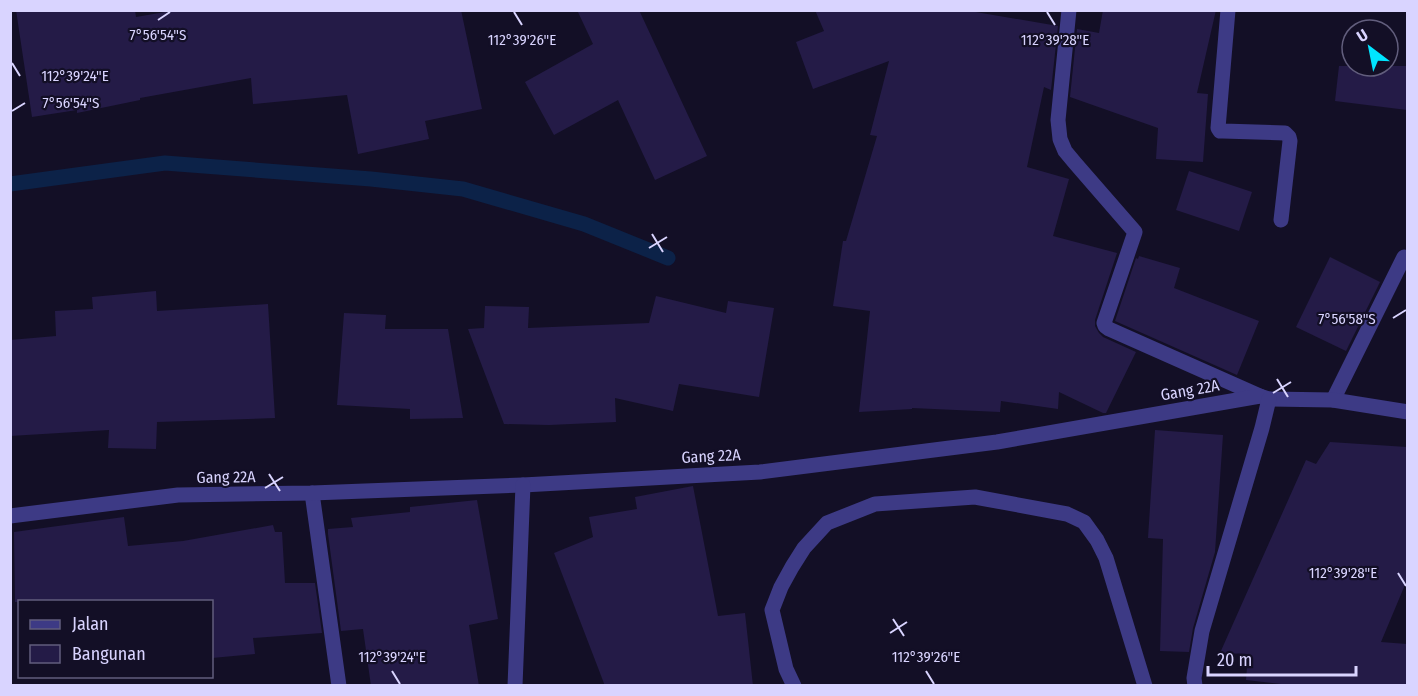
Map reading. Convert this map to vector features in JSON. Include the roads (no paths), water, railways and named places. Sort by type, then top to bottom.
[{"type":"street","points":[[1069,10],[1058,120],[1060,139],[1074,163],[1135,232],[1104,323],[1105,326],[1264,398],[1262,428],[1202,631],[1194,678],[1195,686]]},
{"type":"street","points":[[1228,10],[1218,128],[1220,131],[1286,133],[1289,137],[1281,220]]},
{"type":"street","points":[[1333,400],[1404,257]]},
{"type":"street","name":"Gang 22A","points":[[10,516],[178,495],[312,493],[523,485],[760,472],[998,442],[1264,398],[1333,400],[1407,412]]},
{"type":"street","points":[[515,686],[523,485]]},
{"type":"street","points":[[312,493],[339,686]]},
{"type":"street","points":[[794,686],[786,669],[772,610],[781,587],[804,548],[827,523],[875,504],[975,496],[1067,514],[1084,522],[1106,558],[1145,686]]},
{"type":"waterway","points":[[10,184],[165,163],[371,179],[463,189],[584,224],[668,258]]}]
